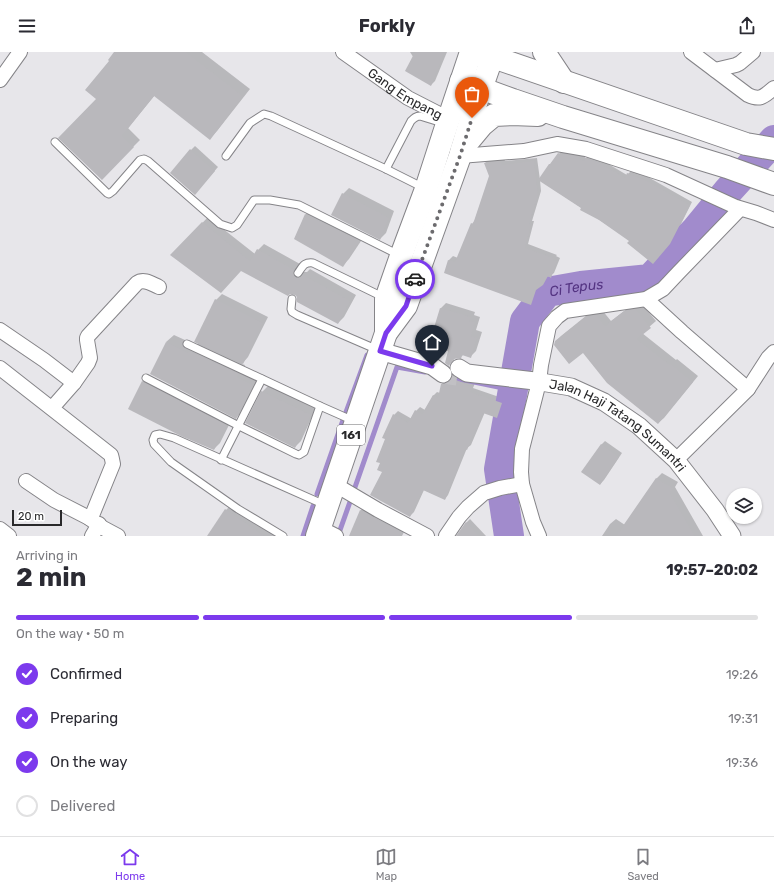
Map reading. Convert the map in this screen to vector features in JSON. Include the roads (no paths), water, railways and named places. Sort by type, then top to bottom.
[{"type":"main road","name":"161","points":[[324,533],[327,506],[334,484],[396,302],[436,192],[448,122],[471,52]]},
{"type":"main road","points":[[544,52],[564,82]]},
{"type":"main road","name":"161","points":[[396,302],[401,256],[436,192],[461,153],[482,88],[487,54]]},
{"type":"main road","points":[[487,54],[746,144],[774,149]]},
{"type":"main road","points":[[461,81],[563,117],[768,181]]},
{"type":"main road","points":[[461,153],[482,125],[494,115],[512,114],[563,117]]},
{"type":"street","points":[[0,80],[20,52]]},
{"type":"street","name":"Gang Empang","points":[[343,52],[408,98],[448,122]]},
{"type":"street","points":[[692,52],[754,98],[764,96],[774,88]]},
{"type":"street","points":[[715,70],[736,65],[753,52]]},
{"type":"street","points":[[461,153],[524,151],[557,144],[586,149],[666,175],[738,208],[774,220]]},
{"type":"street","points":[[539,536],[520,484],[522,449],[549,326],[565,311],[646,299],[663,289],[738,208]]},
{"type":"street","points":[[52,408],[74,382],[89,361],[88,336],[137,283],[143,281],[160,287]]},
{"type":"street","points":[[646,299],[748,389]]},
{"type":"street","points":[[0,330],[74,382]]},
{"type":"street","name":"Jalan Haji Tatang Sumantri","points":[[383,342],[451,370],[571,388],[604,402],[639,426],[676,460],[715,510],[732,536]]},
{"type":"street","points":[[676,460],[748,389],[768,358],[774,352]]},
{"type":"street","points":[[0,368],[111,455],[113,464],[93,512],[93,526]]},
{"type":"street","points":[[26,481],[93,526],[103,528],[118,536]]},
{"type":"street","points":[[334,484],[378,510],[427,536]]},
{"type":"street","points":[[447,536],[459,517],[484,493],[520,484]]},
{"type":"street","points":[[0,529],[9,536]]},
{"type":"lane","points":[[226,156],[250,123],[264,114],[436,192]]},
{"type":"lane","points":[[386,169],[414,118],[420,116],[448,122]]},
{"type":"lane","points":[[55,142],[107,193],[110,194],[140,160],[144,159],[220,224],[232,228],[237,225],[254,200],[270,200],[300,205],[401,256]]},
{"type":"lane","points":[[298,273],[304,264],[313,262],[396,302]]},
{"type":"lane","points":[[292,299],[292,312],[383,342]]},
{"type":"lane","points":[[187,344],[320,406],[356,421]]},
{"type":"lane","points":[[146,378],[239,426],[300,455],[304,452],[320,406]]},
{"type":"lane","points":[[221,460],[262,379]]},
{"type":"lane","points":[[283,536],[238,509],[171,462],[154,444],[153,438],[160,434],[174,438],[327,506]]},
{"type":"waterway","name":"Ci Tepus","points":[[509,536],[499,469],[525,321],[547,292],[581,286],[650,279],[696,230],[728,191],[774,140]]},
{"type":"waterway","points":[[346,412],[367,355]]},
{"type":"waterway","points":[[354,490],[397,367],[425,372]]},
{"type":"waterway","points":[[445,376],[513,390]]},
{"type":"waterway","points":[[317,494],[343,420]]},
{"type":"waterway","points":[[339,533],[351,499]]},
{"type":"waterway","points":[[303,536],[313,506]]},
{"type":"tunnel","points":[[443,374],[457,377]]}]
